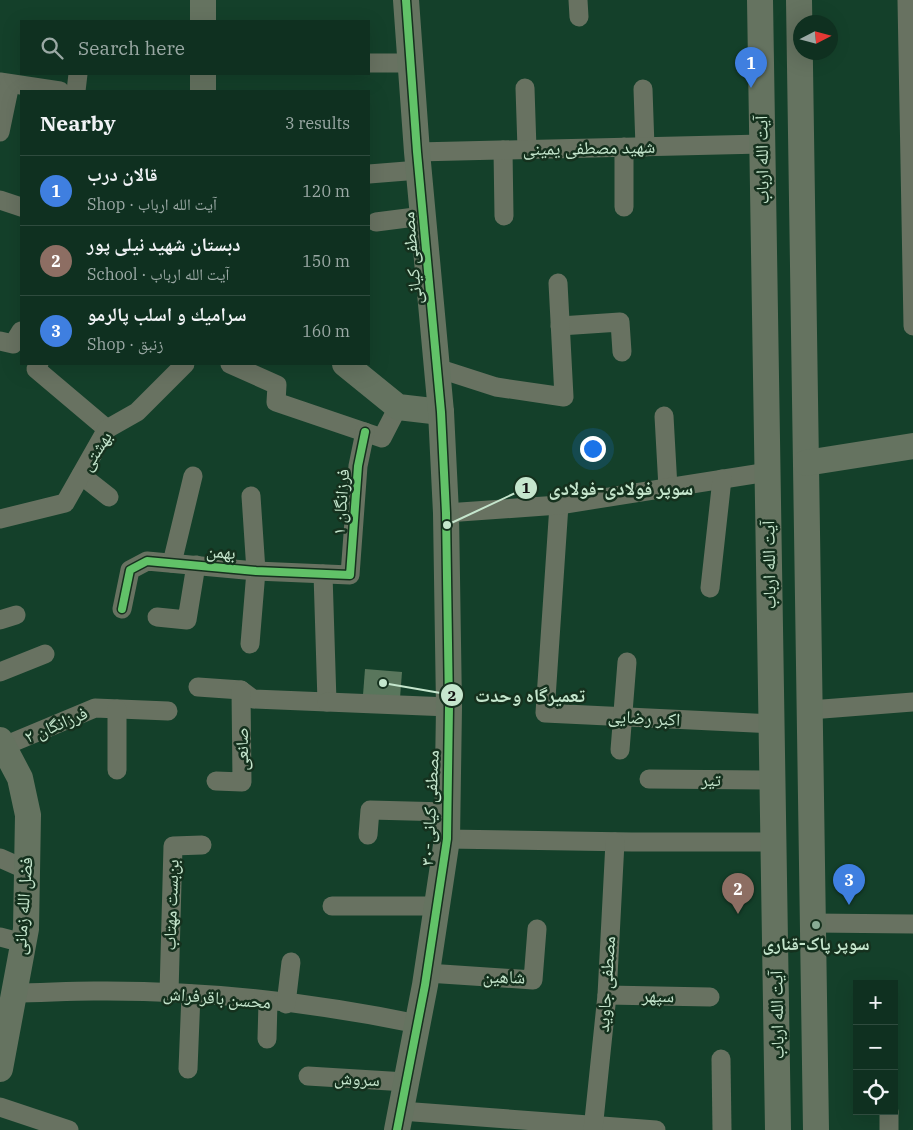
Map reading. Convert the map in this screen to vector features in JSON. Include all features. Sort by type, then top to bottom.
[{"type":"main road","points":[[203,0],[203,20]]},
{"type":"main road","name":"مصطفی کیانی","points":[[406,0],[418,161],[441,412],[446,513]]},
{"type":"main road","name":"آیت الله ارباب","points":[[760,0],[778,1130]]},
{"type":"main road","points":[[799,0],[816,1130]]},
{"type":"main road","points":[[203,75],[203,90]]},
{"type":"main road","points":[[346,365],[398,407],[441,412]]},
{"type":"main road","points":[[806,462],[913,446]]},
{"type":"main road","name":"۳۰-مصطفی کیانی","points":[[399,1121],[427,973],[448,839],[449,708],[446,513]]},
{"type":"main road","name":"فضل الله زمانی","points":[[0,1069],[14,994],[12,940],[26,929],[28,815],[20,778],[1,746]]},
{"type":"main road","points":[[778,1089],[816,1088]]},
{"type":"street","points":[[908,0],[913,326]]},
{"type":"street","points":[[370,63],[411,62]]},
{"type":"street","points":[[76,90],[78,75]]},
{"type":"street","points":[[0,132],[5,83],[53,90]]},
{"type":"street","points":[[524,88],[527,150]]},
{"type":"street","points":[[642,89],[645,147]]},
{"type":"street","name":"شهید مصطفی یمینی","points":[[370,174],[418,161],[503,150],[762,144]]},
{"type":"street","points":[[624,147],[624,207]]},
{"type":"street","points":[[503,150],[504,216]]},
{"type":"street","points":[[0,200],[20,207]]},
{"type":"street","points":[[376,222],[423,216]]},
{"type":"street","points":[[437,368],[496,387],[564,397],[558,283]]},
{"type":"street","points":[[560,326],[620,322],[622,352]]},
{"type":"street","points":[[0,341],[13,344],[20,333]]},
{"type":"street","points":[[38,365],[36,370],[107,429]]},
{"type":"street","name":"بهشتی","points":[[0,519],[65,503],[107,429],[137,412],[184,365]]},
{"type":"street","points":[[232,365],[278,384],[276,402],[382,438],[398,407]]},
{"type":"street","points":[[664,416],[668,488]]},
{"type":"street","name":"فرزانگان ۱","points":[[350,576],[358,466],[365,432]]},
{"type":"street","points":[[446,513],[559,505],[768,472]]},
{"type":"street","points":[[81,475],[109,498]]},
{"type":"street","points":[[172,563],[193,476]]},
{"type":"street","points":[[710,588],[722,479]]},
{"type":"street","points":[[250,644],[256,571],[251,496]]},
{"type":"street","name":"اکبر رضایی","points":[[559,505],[544,713],[772,724]]},
{"type":"street","name":"بهمن","points":[[122,608],[130,570],[147,561],[256,571],[350,576]]},
{"type":"street","points":[[157,617],[187,620],[196,565]]},
{"type":"street","points":[[324,574],[327,702]]},
{"type":"street","points":[[0,672],[45,654]]},
{"type":"street","points":[[620,750],[627,662]]},
{"type":"street","points":[[198,687],[241,690],[253,699],[449,708]]},
{"type":"street","name":"صانعی","points":[[216,781],[242,782],[241,690]]},
{"type":"street","points":[[810,710],[913,702]]},
{"type":"street","name":"فرزانگان ۲","points":[[1,746],[95,708],[168,711]]},
{"type":"street","points":[[116,770],[117,709]]},
{"type":"street","name":"تیر","points":[[649,779],[773,780]]},
{"type":"street","points":[[368,835],[370,810],[448,812]]},
{"type":"street","points":[[448,839],[774,842]]},
{"type":"street","name":"مصطفی جاوید","points":[[594,1128],[607,995],[615,842]]},
{"type":"street","name":"بن‌بست مهتاب","points":[[169,993],[173,846],[202,845]]},
{"type":"street","points":[[0,858],[27,870]]},
{"type":"street","points":[[332,906],[437,906]]},
{"type":"street","points":[[813,923],[913,924]]},
{"type":"street","name":"شاهین","points":[[427,973],[533,980],[537,929]]},
{"type":"street","points":[[267,1039],[291,962]]},
{"type":"street","name":"محسن باقرفراش","points":[[14,994],[94,991],[191,994],[314,1007],[418,1024]]},
{"type":"street","points":[[188,1069],[191,994]]},
{"type":"street","name":"سپهر","points":[[607,995],[710,996]]},
{"type":"street","points":[[720,1058],[722,1130]]},
{"type":"street","name":"سروش","points":[[308,1076],[406,1082]]},
{"type":"street","points":[[0,1107],[69,1130]]},
{"type":"street","points":[[889,1115],[889,1130]]},
{"type":"street","points":[[399,1121],[656,1130]]},
{"type":"building","points":[[365,669],[402,672],[400,698],[363,695]]},
{"type":"cycle path","points":[[397,1130],[425,985],[447,839],[449,707],[446,513],[441,412],[417,152],[406,0]]},
{"type":"cycle path","points":[[122,609],[130,570],[147,561],[256,571],[350,575],[358,466],[365,432]]},
{"type":"place","name":"قالان درب","points":[[751,88]]},
{"type":"place","name":"سوپر فولادی-فولادی","points":[[447,525]]},
{"type":"place","name":"تعمیرگاه وحدت","points":[[383,683]]},
{"type":"place","name":"سراميك و اسلب پالرمو","points":[[849,905]]},
{"type":"place","name":"دبستان شهید نیلی پور","points":[[738,914]]},
{"type":"place","name":"سوپر پاک-قناری","points":[[816,925]]}]
